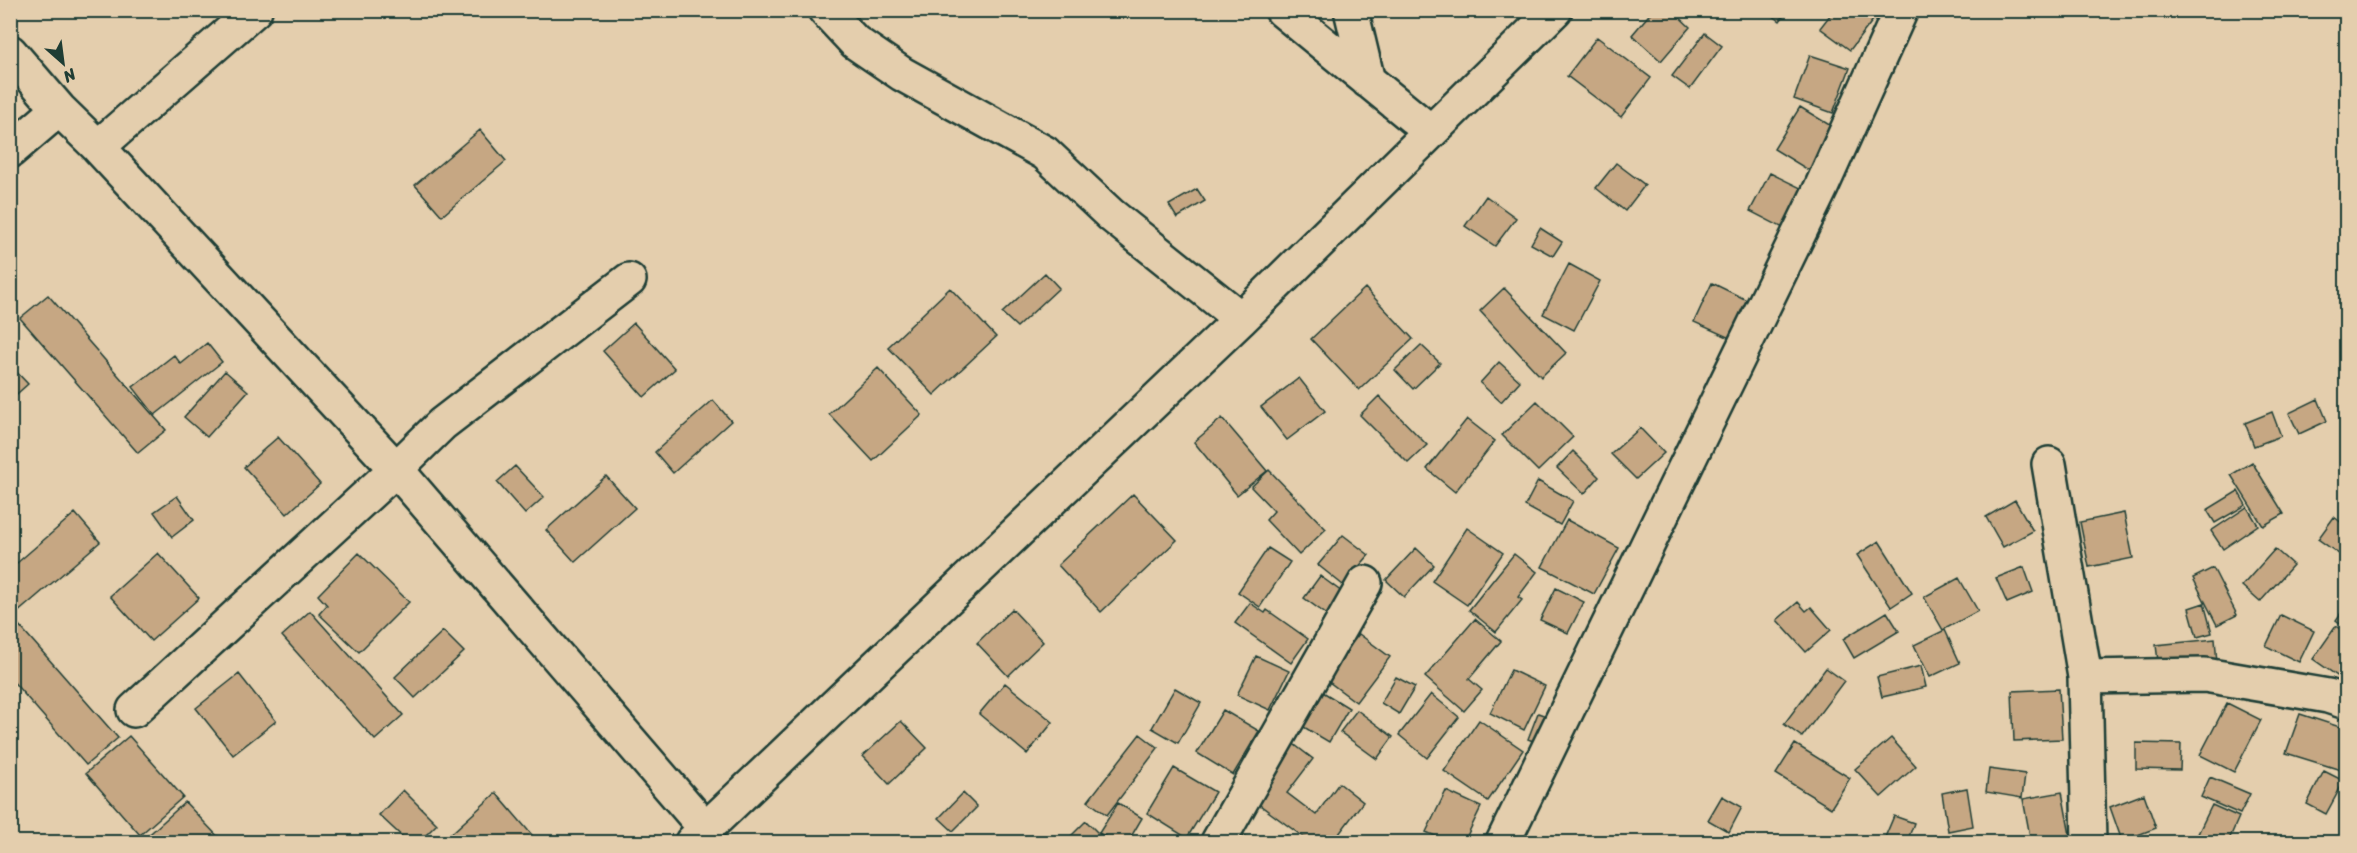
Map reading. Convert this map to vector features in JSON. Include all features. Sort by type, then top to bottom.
[{"type":"street","points":[[98,147],[255,10]]},
{"type":"street","points":[[825,10],[855,42],[902,74],[1045,153],[1111,215],[1241,319]]},
{"type":"street","points":[[1282,10],[1431,132]]},
{"type":"street","points":[[1351,10],[1368,81]]},
{"type":"street","points":[[10,52],[59,109],[98,147],[396,470],[699,836],[1241,319],[1555,10]]},
{"type":"street","points":[[1503,843],[1821,188],[1900,10]]},
{"type":"street","points":[[10,151],[59,109]]},
{"type":"street","points":[[134,710],[396,470],[442,424],[629,280]]},
{"type":"street","points":[[2049,464],[2085,677],[2089,843]]},
{"type":"street","points":[[1218,843],[1365,582]]},
{"type":"street","points":[[2085,677],[2205,675],[2328,696],[2346,702]]},
{"type":"building","points":[[1653,10],[1672,10],[1690,27],[1661,61],[1632,35]]},
{"type":"building","points":[[1765,10],[1788,10],[1780,21]]},
{"type":"building","points":[[1834,10],[1861,10],[1873,20],[1850,50],[1820,28]]},
{"type":"building","points":[[1705,33],[1722,46],[1690,89],[1672,76]]},
{"type":"building","points":[[1597,37],[1651,78],[1621,117],[1567,76]]},
{"type":"building","points":[[1810,55],[1850,68],[1833,113],[1794,99]]},
{"type":"building","points":[[1800,107],[1836,129],[1810,171],[1774,149]]},
{"type":"building","points":[[480,130],[506,161],[442,216],[415,185]]},
{"type":"building","points":[[1616,163],[1645,185],[1625,211],[1596,188]]},
{"type":"building","points":[[1770,173],[1807,191],[1787,230],[1750,211]]},
{"type":"building","points":[[1197,189],[1205,201],[1177,218],[1169,205]]},
{"type":"building","points":[[1486,196],[1516,218],[1495,246],[1465,226]]},
{"type":"building","points":[[1540,228],[1562,242],[1553,256],[1531,244]]},
{"type":"building","points":[[1569,264],[1600,281],[1574,330],[1543,314]]},
{"type":"building","points":[[1045,273],[1059,288],[1017,327],[1002,313]]},
{"type":"building","points":[[1712,283],[1749,301],[1732,339],[1694,322]]},
{"type":"building","points":[[950,288],[996,337],[934,395],[888,347]]},
{"type":"building","points":[[1365,288],[1413,339],[1359,390],[1311,339]]},
{"type":"building","points":[[1504,288],[1566,353],[1541,377],[1480,311]]},
{"type":"building","points":[[48,295],[166,430],[138,453],[20,318]]},
{"type":"building","points":[[634,323],[675,369],[644,397],[603,351]]},
{"type":"building","points":[[207,343],[222,362],[155,415],[133,387],[174,355],[181,364]]},
{"type":"building","points":[[1421,345],[1440,363],[1413,389],[1395,370]]},
{"type":"building","points":[[1499,362],[1520,381],[1501,402],[1480,383]]},
{"type":"building","points":[[10,365],[28,384],[10,400]]},
{"type":"building","points":[[878,368],[922,415],[873,461],[829,414]]},
{"type":"building","points":[[225,371],[248,391],[207,437],[184,417]]},
{"type":"building","points":[[1299,378],[1325,411],[1287,440],[1261,407]]},
{"type":"building","points":[[1379,396],[1427,445],[1408,463],[1360,415]]},
{"type":"building","points":[[2318,399],[2327,421],[2299,434],[2289,413]]},
{"type":"building","points":[[713,400],[731,421],[673,473],[655,452]]},
{"type":"building","points":[[1537,401],[1573,437],[1538,471],[1502,435]]},
{"type":"building","points":[[2272,412],[2281,436],[2254,446],[2245,423]]},
{"type":"building","points":[[1222,418],[1267,471],[1237,495],[1194,442]]},
{"type":"building","points":[[1467,419],[1495,441],[1455,492],[1427,469]]},
{"type":"building","points":[[1640,428],[1664,453],[1636,479],[1611,454]]},
{"type":"building","points":[[278,437],[320,484],[287,514],[244,467]]},
{"type":"building","points":[[1573,451],[1599,477],[1584,494],[1557,468]]},
{"type":"building","points":[[2252,462],[2284,514],[2263,526],[2231,475]]},
{"type":"building","points":[[515,466],[544,497],[525,514],[497,482]]},
{"type":"building","points":[[1269,470],[1326,529],[1299,555],[1266,520],[1274,511],[1251,487]]},
{"type":"building","points":[[606,476],[635,508],[575,562],[546,530]]},
{"type":"building","points":[[1538,481],[1573,501],[1560,525],[1525,506]]},
{"type":"building","points":[[2238,491],[2246,505],[2215,523],[2207,510]]},
{"type":"building","points":[[1133,494],[1177,540],[1101,612],[1058,565]]},
{"type":"building","points":[[177,496],[194,520],[172,537],[154,512]]},
{"type":"building","points":[[2015,500],[2033,531],[2003,547],[1986,517]]},
{"type":"building","points":[[2247,507],[2258,525],[2223,549],[2211,531]]},
{"type":"building","points":[[75,513],[100,542],[17,613],[10,606],[10,569]]},
{"type":"building","points":[[2124,513],[2133,558],[2089,567],[2080,522]]},
{"type":"building","points":[[2334,517],[2346,526],[2346,559],[2318,539]]},
{"type":"building","points":[[1567,520],[1619,548],[1594,594],[1542,567]]},
{"type":"building","points":[[1467,528],[1503,553],[1467,605],[1432,581]]},
{"type":"building","points":[[1343,535],[1369,555],[1343,585],[1318,565]]},
{"type":"building","points":[[1879,541],[1912,593],[1891,607],[1857,555]]},
{"type":"building","points":[[1268,548],[1290,562],[1260,607],[1238,592]]},
{"type":"building","points":[[1416,548],[1434,565],[1404,597],[1386,580]]},
{"type":"building","points":[[2275,549],[2293,565],[2260,602],[2242,586]]},
{"type":"building","points":[[158,553],[199,598],[151,641],[110,596]]},
{"type":"building","points":[[359,553],[409,602],[359,652],[319,614],[327,605],[318,595]]},
{"type":"building","points":[[1514,554],[1537,572],[1518,597],[1522,600],[1496,632],[1469,610]]},
{"type":"building","points":[[2024,567],[2033,592],[2007,603],[1996,578]]},
{"type":"building","points":[[2213,568],[2237,615],[2217,625],[2193,578]]},
{"type":"building","points":[[1320,576],[1346,595],[1330,617],[1304,598]]},
{"type":"building","points":[[1959,578],[1978,611],[1943,630],[1924,597]]},
{"type":"building","points":[[1556,588],[1584,602],[1568,633],[1540,620]]},
{"type":"building","points":[[1798,602],[1806,611],[1811,607],[1831,630],[1806,652],[1777,620]]},
{"type":"building","points":[[1250,603],[1265,613],[1267,610],[1308,639],[1291,663],[1235,623]]},
{"type":"building","points":[[2204,603],[2212,633],[2197,637],[2189,608]]},
{"type":"building","points":[[2346,606],[2346,628],[2336,620]]},
{"type":"building","points":[[1012,609],[1043,642],[1008,676],[977,643]]},
{"type":"building","points":[[310,611],[403,715],[375,740],[282,636]]},
{"type":"building","points":[[1887,612],[1899,631],[1854,658],[1843,639]]},
{"type":"building","points":[[10,615],[118,738],[86,765],[10,678]]},
{"type":"building","points":[[2281,615],[2314,631],[2299,662],[2266,646]]},
{"type":"building","points":[[1475,619],[1501,641],[1469,679],[1482,690],[1464,711],[1425,677]]},
{"type":"building","points":[[2336,626],[2346,634],[2346,682],[2313,659]]},
{"type":"building","points":[[1945,630],[1960,663],[1930,677],[1914,645]]},
{"type":"building","points":[[443,631],[464,652],[415,698],[395,677]]},
{"type":"building","points":[[1359,634],[1390,657],[1356,702],[1325,679]]},
{"type":"building","points":[[2215,639],[2217,663],[2159,669],[2156,645]]},
{"type":"building","points":[[1256,656],[1289,671],[1270,710],[1237,695]]},
{"type":"building","points":[[1921,666],[1926,687],[1882,697],[1877,677]]},
{"type":"building","points":[[1826,668],[1844,681],[1802,737],[1784,724]]},
{"type":"building","points":[[1511,670],[1545,686],[1524,730],[1490,713]]},
{"type":"building","points":[[239,674],[276,721],[233,755],[196,708]]},
{"type":"building","points":[[1396,677],[1415,687],[1399,714],[1381,703]]},
{"type":"building","points":[[1005,683],[1053,722],[1027,754],[979,714]]},
{"type":"building","points":[[1175,688],[1201,703],[1178,743],[1152,728]]},
{"type":"building","points":[[1318,689],[1349,708],[1329,742],[1297,723]]},
{"type":"building","points":[[2059,689],[2062,739],[2014,741],[2012,691]]},
{"type":"building","points":[[1431,694],[1459,717],[1427,758],[1399,735]]},
{"type":"building","points":[[2227,703],[2261,720],[2234,772],[2200,755]]},
{"type":"building","points":[[1223,710],[1259,731],[1233,775],[1197,753]]},
{"type":"building","points":[[1357,710],[1393,737],[1377,759],[1340,732]]},
{"type":"building","points":[[1538,713],[1557,720],[1546,746],[1528,739]]},
{"type":"building","points":[[2300,714],[2346,729],[2344,771],[2286,753]]},
{"type":"building","points":[[1479,720],[1523,750],[1488,801],[1444,771]]},
{"type":"building","points":[[901,721],[927,748],[889,784],[863,756]]},
{"type":"building","points":[[1140,734],[1158,748],[1107,815],[1088,801]]},
{"type":"building","points":[[129,736],[183,797],[140,835],[86,773]]},
{"type":"building","points":[[1891,738],[1916,766],[1881,797],[1855,769]]},
{"type":"building","points":[[1291,742],[1313,759],[1287,793],[1316,815],[1339,783],[1363,802],[1333,842],[1310,842],[1249,797]]},
{"type":"building","points":[[2136,743],[2181,744],[2180,770],[2136,769]]},
{"type":"building","points":[[1795,744],[1850,778],[1831,808],[1776,774]]},
{"type":"building","points":[[1174,768],[1215,792],[1187,838],[1147,813]]},
{"type":"building","points":[[1989,769],[2025,774],[2022,798],[1986,792]]},
{"type":"building","points":[[2324,771],[2344,781],[2326,814],[2307,804]]},
{"type":"building","points":[[2210,777],[2250,794],[2240,814],[2201,797]]},
{"type":"building","points":[[1967,788],[1973,826],[1948,831],[1942,793]]},
{"type":"building","points":[[403,790],[437,824],[419,842],[408,842],[379,815]]},
{"type":"building","points":[[1446,791],[1481,807],[1464,842],[1449,842],[1426,832]]},
{"type":"building","points":[[2062,792],[2070,835],[2031,842],[2023,799]]},
{"type":"building","points":[[496,793],[538,842],[442,842]]},
{"type":"building","points":[[963,793],[977,807],[953,831],[939,818]]},
{"type":"building","points":[[2144,794],[2156,828],[2122,841],[2110,807]]},
{"type":"building","points":[[1722,796],[1742,807],[1729,832],[1708,820]]},
{"type":"building","points":[[185,802],[223,842],[141,842]]},
{"type":"building","points":[[1118,803],[1142,818],[1128,842],[1115,842],[1099,833]]},
{"type":"building","points":[[2212,805],[2239,817],[2228,842],[2194,842]]},
{"type":"building","points":[[1894,816],[1914,823],[1907,842],[1883,842]]},
{"type":"building","points":[[1086,821],[1103,838],[1098,842],[1071,842],[1068,839]]},
{"type":"building","points":[[1237,831],[1256,842],[1231,842]]}]
